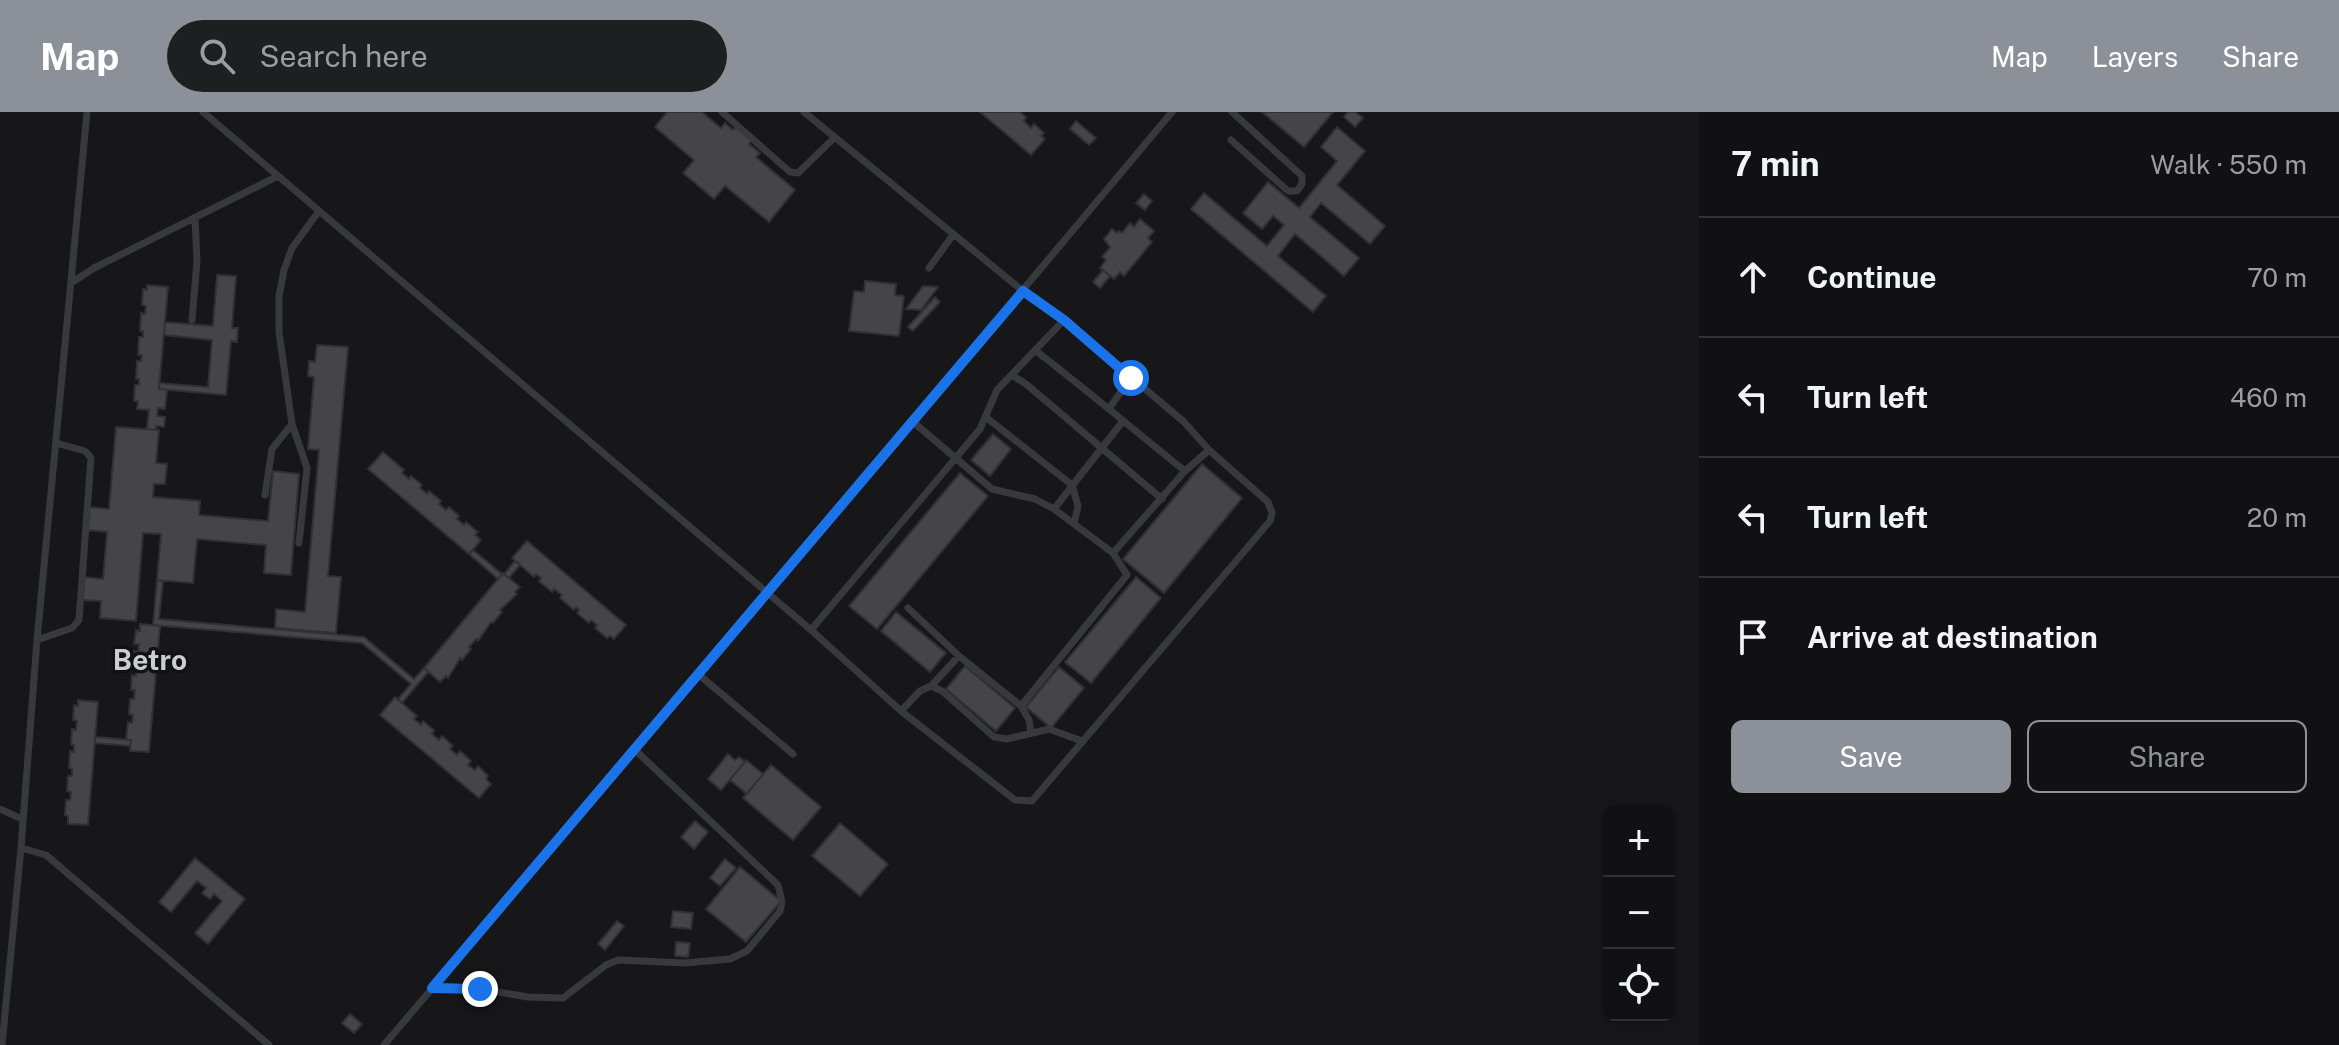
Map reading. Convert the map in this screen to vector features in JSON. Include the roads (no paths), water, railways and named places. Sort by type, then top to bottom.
[{"type":"lane","points":[[2,1045],[87,112]]},
{"type":"lane","points":[[203,112],[811,630],[901,711],[1015,800],[1032,801],[1270,521],[1272,513],[1268,502],[1209,450],[1184,422],[1064,320],[1023,291],[804,112]]},
{"type":"lane","points":[[722,112],[790,172],[798,173],[834,138]]},
{"type":"lane","points":[[384,1045],[1172,112]]},
{"type":"lane","points":[[1231,140],[1288,191],[1297,191],[1302,184],[1302,176],[1232,112]]},
{"type":"lane","points":[[71,283],[94,268],[278,176]]},
{"type":"lane","points":[[299,543],[307,468],[292,424],[279,332],[279,296],[292,248],[319,211]]},
{"type":"lane","points":[[192,320],[197,261],[195,217]]},
{"type":"lane","points":[[929,268],[953,235]]},
{"type":"lane","points":[[811,630],[957,457],[987,418],[997,390],[1064,320]]},
{"type":"lane","points":[[1036,351],[1110,407],[1185,471]]},
{"type":"lane","points":[[1013,376],[1103,447],[1162,499]]},
{"type":"lane","points":[[1110,407],[1131,378]]},
{"type":"lane","points":[[987,418],[1072,485],[1078,506],[1074,524]]},
{"type":"lane","points":[[912,421],[992,489],[1035,499],[1054,509],[1113,553],[1127,575],[1021,706]]},
{"type":"lane","points":[[1054,509],[1123,421]]},
{"type":"lane","points":[[265,495],[272,449],[292,424]]},
{"type":"lane","points":[[37,640],[72,628],[79,620],[91,458],[85,451],[56,443]]},
{"type":"lane","points":[[1113,553],[1185,471],[1209,450]]},
{"type":"lane","points":[[908,608],[959,656],[1021,706],[1029,720],[1031,733]]},
{"type":"lane","points":[[901,711],[920,691],[931,686],[959,656]]},
{"type":"lane","points":[[698,674],[793,754]]},
{"type":"lane","points":[[931,686],[942,691],[994,737],[1007,739],[1049,729],[1082,741]]},
{"type":"lane","points":[[432,988],[480,989],[528,997],[563,998],[606,965],[618,960],[685,963],[730,959],[747,951],[780,911],[782,902],[778,885],[634,749]]},
{"type":"lane","points":[[0,809],[22,819]]},
{"type":"lane","points":[[21,848],[46,855],[269,1045]]},
{"type":"district","name":"Betro","points":[[150,660]]}]
